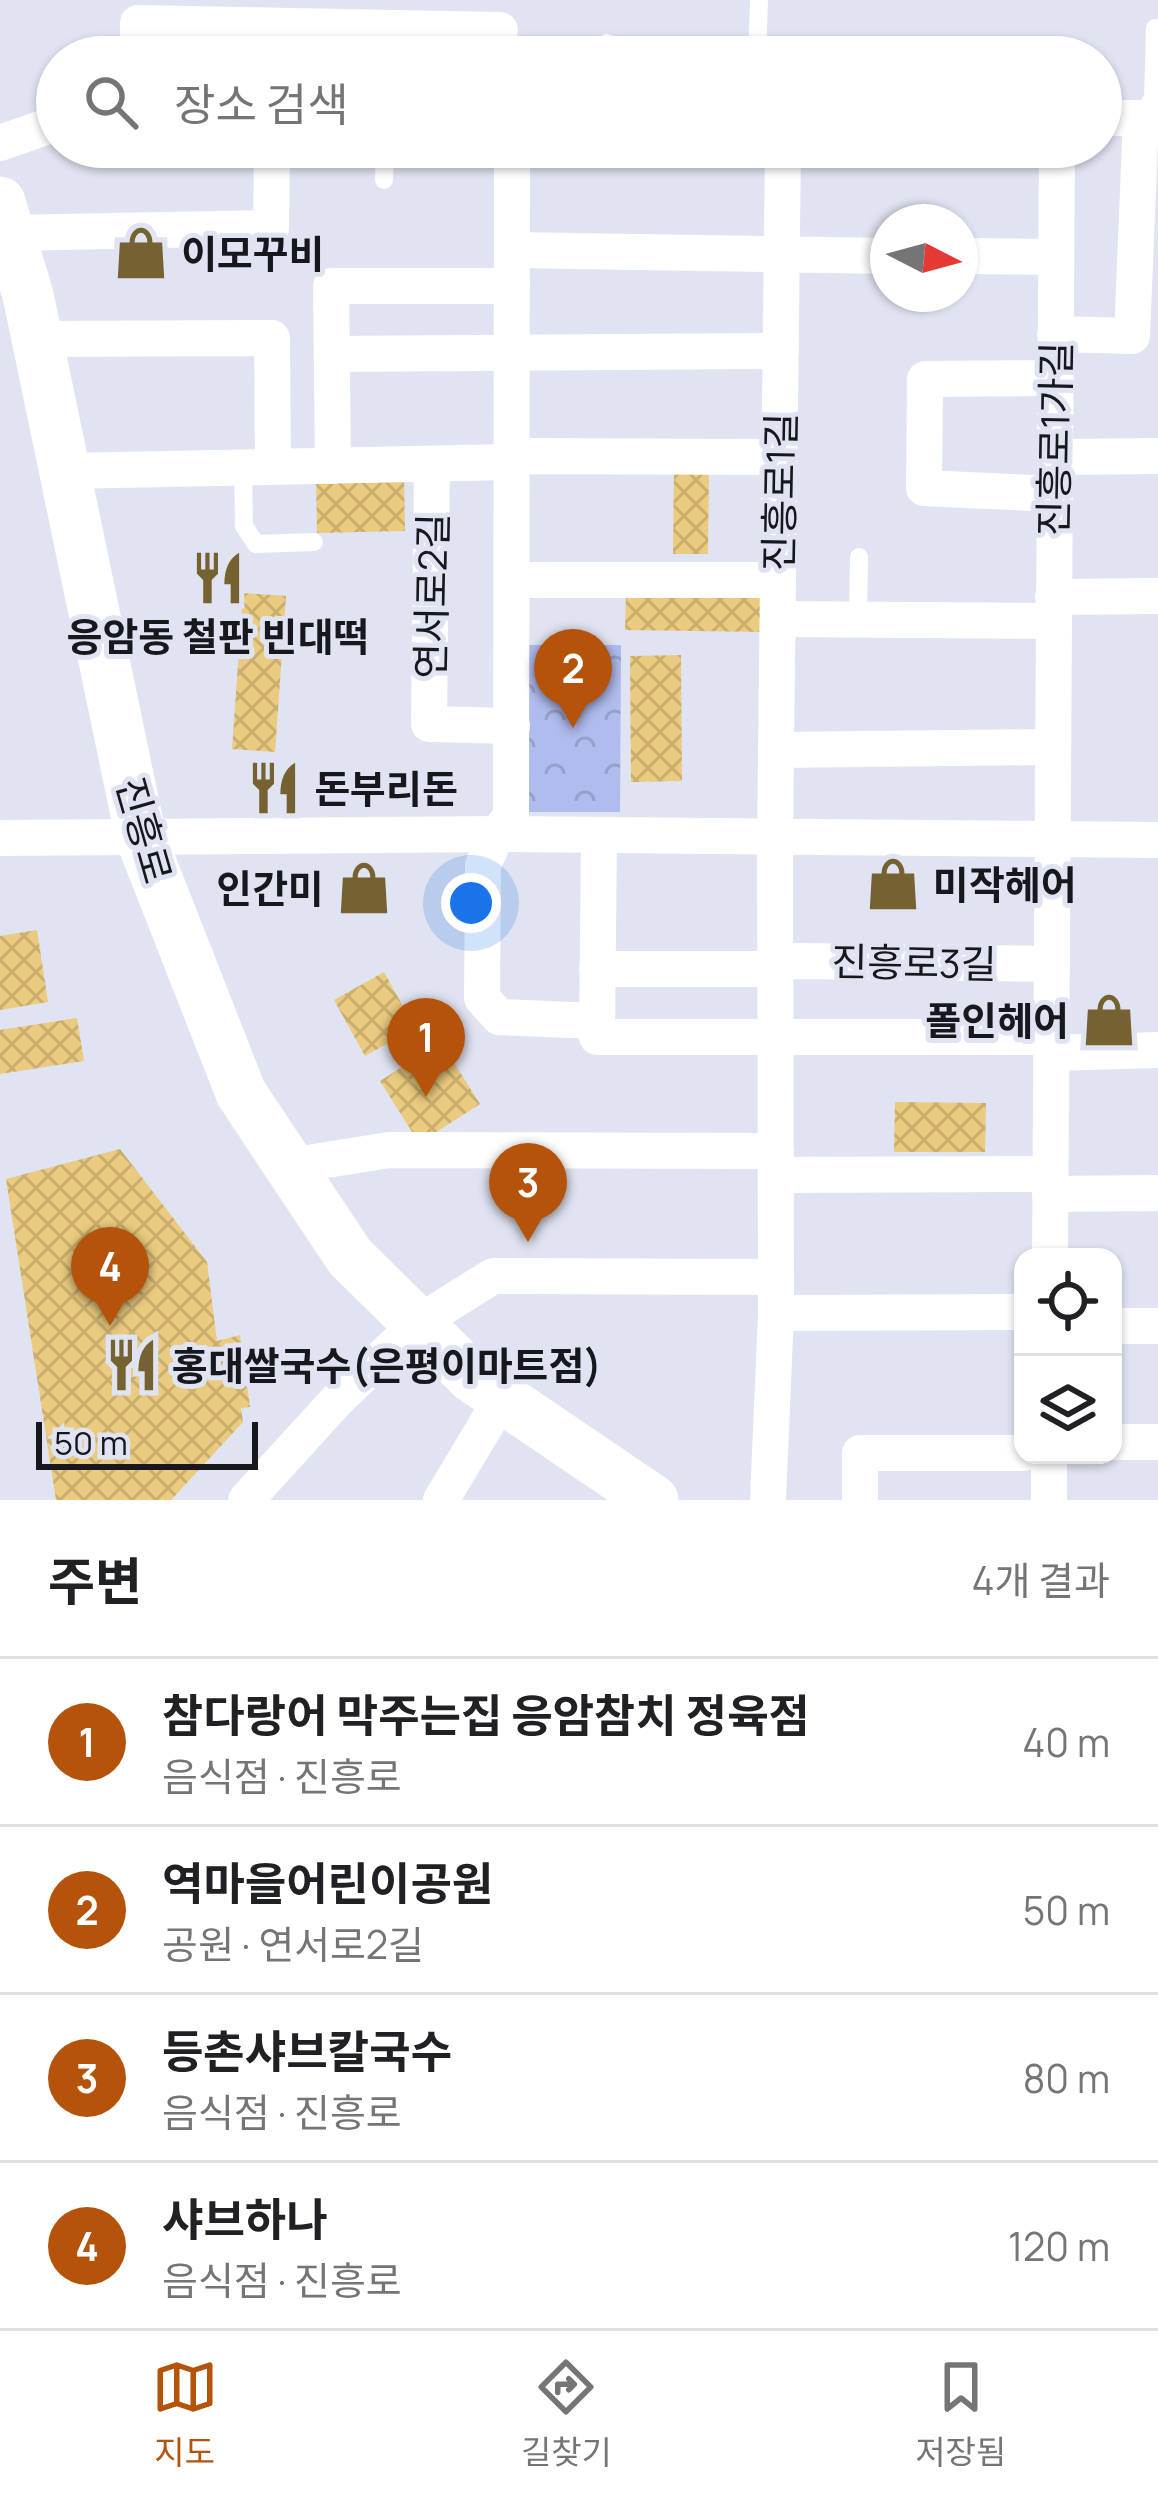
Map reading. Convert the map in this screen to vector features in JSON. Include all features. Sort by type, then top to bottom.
[{"type":"main road","name":"진흥로","points":[[5,217],[37,339],[141,838],[241,1093],[350,1257],[473,1378],[653,1500]]},
{"type":"street","points":[[138,36],[138,23],[502,29]]},
{"type":"street","points":[[1055,334],[1132,335],[1150,118]]},
{"type":"street","points":[[0,143],[36,130]]},
{"type":"street","points":[[5,217],[272,228],[272,168]]},
{"type":"street","name":"연서로2길","points":[[497,834],[512,816],[512,168]]},
{"type":"street","name":"진흥로1길","points":[[775,837],[783,168]]},
{"type":"street","name":"진흥로1가길","points":[[1052,839],[1057,168]]},
{"type":"street","points":[[332,466],[331,286],[512,268],[782,252],[870,255]]},
{"type":"street","points":[[978,256],[1056,257]]},
{"type":"street","points":[[37,339],[272,338],[258,467]]},
{"type":"street","points":[[332,354],[781,351]]},
{"type":"street","points":[[1055,379],[925,380],[924,488],[1054,475],[1158,456]]},
{"type":"street","name":"연서로2길","points":[[512,726],[429,724],[432,464],[512,462],[527,456],[779,457]]},
{"type":"street","points":[[64,471],[432,464]]},
{"type":"street","name":"연서로2길","points":[[512,580],[778,580]]},
{"type":"street","points":[[778,619],[858,620],[1053,609],[1158,596]]},
{"type":"street","points":[[776,750],[1052,747]]},
{"type":"street","points":[[497,834],[483,865],[482,998],[499,1017],[596,1021]]},
{"type":"street","points":[[0,838],[497,834],[1158,840]]},
{"type":"street","points":[[599,835],[597,1037],[777,1038]]},
{"type":"street","name":"진흥로3길","points":[[768,1500],[776,1295],[775,837]]},
{"type":"street","points":[[1050,1248],[1052,839]]},
{"type":"street","name":"진흥로3길","points":[[776,966],[793,961],[1052,964]]},
{"type":"street","points":[[597,969],[776,966]]},
{"type":"street","name":"진흥로3길","points":[[777,1038],[1051,1045]]},
{"type":"street","points":[[1051,1045],[1158,1051]]},
{"type":"street","points":[[290,1166],[388,1150],[776,1163],[1158,1193]]},
{"type":"street","points":[[246,1500],[338,1399],[418,1323],[493,1276],[1014,1311]]},
{"type":"street","points":[[1122,1326],[1158,1326]]},
{"type":"street","points":[[441,1500],[502,1398]]},
{"type":"street","points":[[1122,1442],[1158,1442]]},
{"type":"street","points":[[860,1500],[860,1454],[1014,1453]]},
{"type":"street","points":[[1049,1464],[1049,1500]]},
{"type":"lane","points":[[758,36],[759,0]]},
{"type":"lane","points":[[1150,118],[1155,28]]},
{"type":"lane","points":[[384,168],[384,180]]},
{"type":"lane","points":[[258,467],[244,526],[256,544],[314,542]]},
{"type":"lane","points":[[858,620],[859,557]]},
{"type":"green space","points":[[525,645],[621,645],[620,812],[525,812]]},
{"type":"building","points":[[674,465],[709,466],[708,554],[673,554]]},
{"type":"building","points":[[404,478],[405,531],[317,533],[316,480]]},
{"type":"building","points":[[243,593],[286,596],[275,752],[232,749]]},
{"type":"building","points":[[626,593],[761,595],[760,632],[625,630]]},
{"type":"building","points":[[681,655],[682,781],[631,782],[630,656]]},
{"type":"building","points":[[37,930],[48,1002],[0,1010],[0,936]]},
{"type":"building","points":[[384,972],[415,1028],[365,1056],[334,1000]]},
{"type":"building","points":[[77,1018],[84,1061],[0,1074],[0,1030]]},
{"type":"building","points":[[441,1042],[480,1104],[419,1143],[380,1081]]},
{"type":"building","points":[[895,1102],[986,1103],[985,1152],[894,1152]]},
{"type":"building","points":[[120,1149],[207,1262],[217,1341],[240,1335],[250,1407],[241,1408],[243,1422],[171,1500],[56,1500],[6,1179]]},
{"type":"place","name":"이모꾸비","points":[[141,253]]},
{"type":"place","name":"응암동 철판 빈대떡","points":[[218,578]]},
{"type":"place","name":"역마을어린이공원","points":[[573,728]]},
{"type":"place","name":"돈부리돈","points":[[274,788]]},
{"type":"place","name":"미작헤어","points":[[893,884]]},
{"type":"place","name":"인간미","points":[[364,888]]},
{"type":"place","name":"폴인헤어","points":[[1109,1020]]},
{"type":"place","name":"참다랑어 막주는집 응암참치 정육점","points":[[426,1097]]},
{"type":"place","name":"등촌샤브칼국수","points":[[528,1242]]},
{"type":"place","name":"샤브하나","points":[[110,1326]]},
{"type":"place","name":"홍대쌀국수(은평이마트점)","points":[[132,1365]]}]
